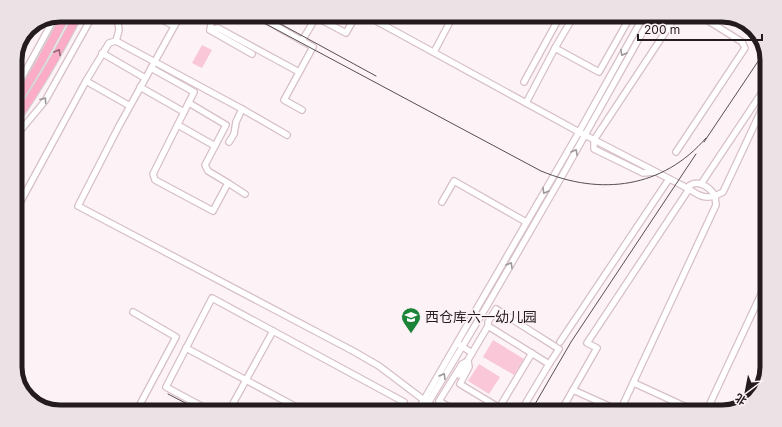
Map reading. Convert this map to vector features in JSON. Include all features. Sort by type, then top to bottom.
[{"type":"highway","points":[[22,93],[62,22]]},
{"type":"highway","points":[[22,111],[49,68],[74,22]]},
{"type":"street","points":[[22,124],[45,100],[89,22]]},
{"type":"street","points":[[116,42],[119,30],[118,22]]},
{"type":"street","points":[[166,22],[174,26]]},
{"type":"street","points":[[176,22],[154,61],[78,206],[353,351],[378,366],[430,405]]},
{"type":"street","points":[[210,30],[212,22]]},
{"type":"street","points":[[269,22],[313,47],[284,100],[302,110]]},
{"type":"street","points":[[302,41],[313,22]]},
{"type":"street","points":[[325,22],[346,33],[352,22]]},
{"type":"street","points":[[384,22],[434,52],[582,134],[703,197],[715,196],[723,192],[760,112]]},
{"type":"street","points":[[434,52],[450,22]]},
{"type":"street","points":[[524,82],[557,22]]},
{"type":"street","points":[[526,103],[570,22]]},
{"type":"street","points":[[555,48],[599,72],[627,22]]},
{"type":"street","points":[[422,405],[462,346],[561,178],[582,134],[640,22]]},
{"type":"street","points":[[425,405],[425,401],[456,343],[526,222],[582,134],[648,22]]},
{"type":"street","points":[[594,140],[672,22]]},
{"type":"street","points":[[676,152],[745,48],[742,42],[710,22]]},
{"type":"street","points":[[22,77],[52,23]]},
{"type":"street","points":[[210,30],[218,28],[299,72]]},
{"type":"street","points":[[210,30],[252,54]]},
{"type":"street","points":[[22,199],[86,81],[109,43],[116,42],[154,61],[287,135]]},
{"type":"street","points":[[102,54],[145,78]]},
{"type":"street","points":[[151,68],[194,92],[153,174],[155,180],[213,211],[228,184]]},
{"type":"street","points":[[86,81],[130,106]]},
{"type":"street","points":[[140,88],[184,112]]},
{"type":"street","points":[[701,184],[760,94]]},
{"type":"street","points":[[189,103],[226,125],[204,165],[205,168],[245,194]]},
{"type":"street","points":[[229,142],[234,134],[236,122],[242,109]]},
{"type":"street","points":[[178,125],[214,146]]},
{"type":"street","points":[[560,342],[669,179]]},
{"type":"street","points":[[442,202],[454,181],[526,222]]},
{"type":"street","points":[[564,405],[597,348],[587,343],[689,189],[689,186],[698,183],[706,185],[715,196],[716,205],[665,318],[623,405]]},
{"type":"street","points":[[709,405],[760,297]]},
{"type":"street","points":[[199,405],[166,387],[212,298],[404,402],[402,405]]},
{"type":"street","points":[[459,375],[488,326],[488,322],[496,309],[559,348],[525,405]]},
{"type":"street","points":[[132,312],[176,337],[140,405]]},
{"type":"street","points":[[488,326],[549,364]]},
{"type":"street","points":[[232,405],[272,330]]},
{"type":"street","points":[[456,343],[472,353]]},
{"type":"street","points":[[186,348],[293,405]]},
{"type":"street","points":[[503,405],[532,353]]},
{"type":"street","points":[[468,360],[469,367],[460,384],[494,405]]},
{"type":"street","points":[[446,405],[439,401],[462,364],[468,360]]},
{"type":"street","points":[[634,383],[682,405]]},
{"type":"street","points":[[573,390],[607,405]]},
{"type":"shaded area","points":[[202,45],[212,50],[202,68],[192,63]]},
{"type":"shaded area","points":[[493,340],[524,359],[514,375],[483,357]]},
{"type":"shaded area","points":[[479,364],[500,377],[489,394],[468,381]]},
{"type":"railway","points":[[262,22],[541,171],[564,179],[608,185],[630,183],[651,177],[671,168],[689,155],[706,138]]},
{"type":"railway","points":[[277,22],[376,76]]},
{"type":"railway","points":[[704,142],[760,58]]},
{"type":"railway","points":[[534,405],[571,342],[696,154]]},
{"type":"railway","points":[[168,394],[189,405]]},
{"type":"place","name":"西仓库六一幼儿园","points":[[411,334]]}]
